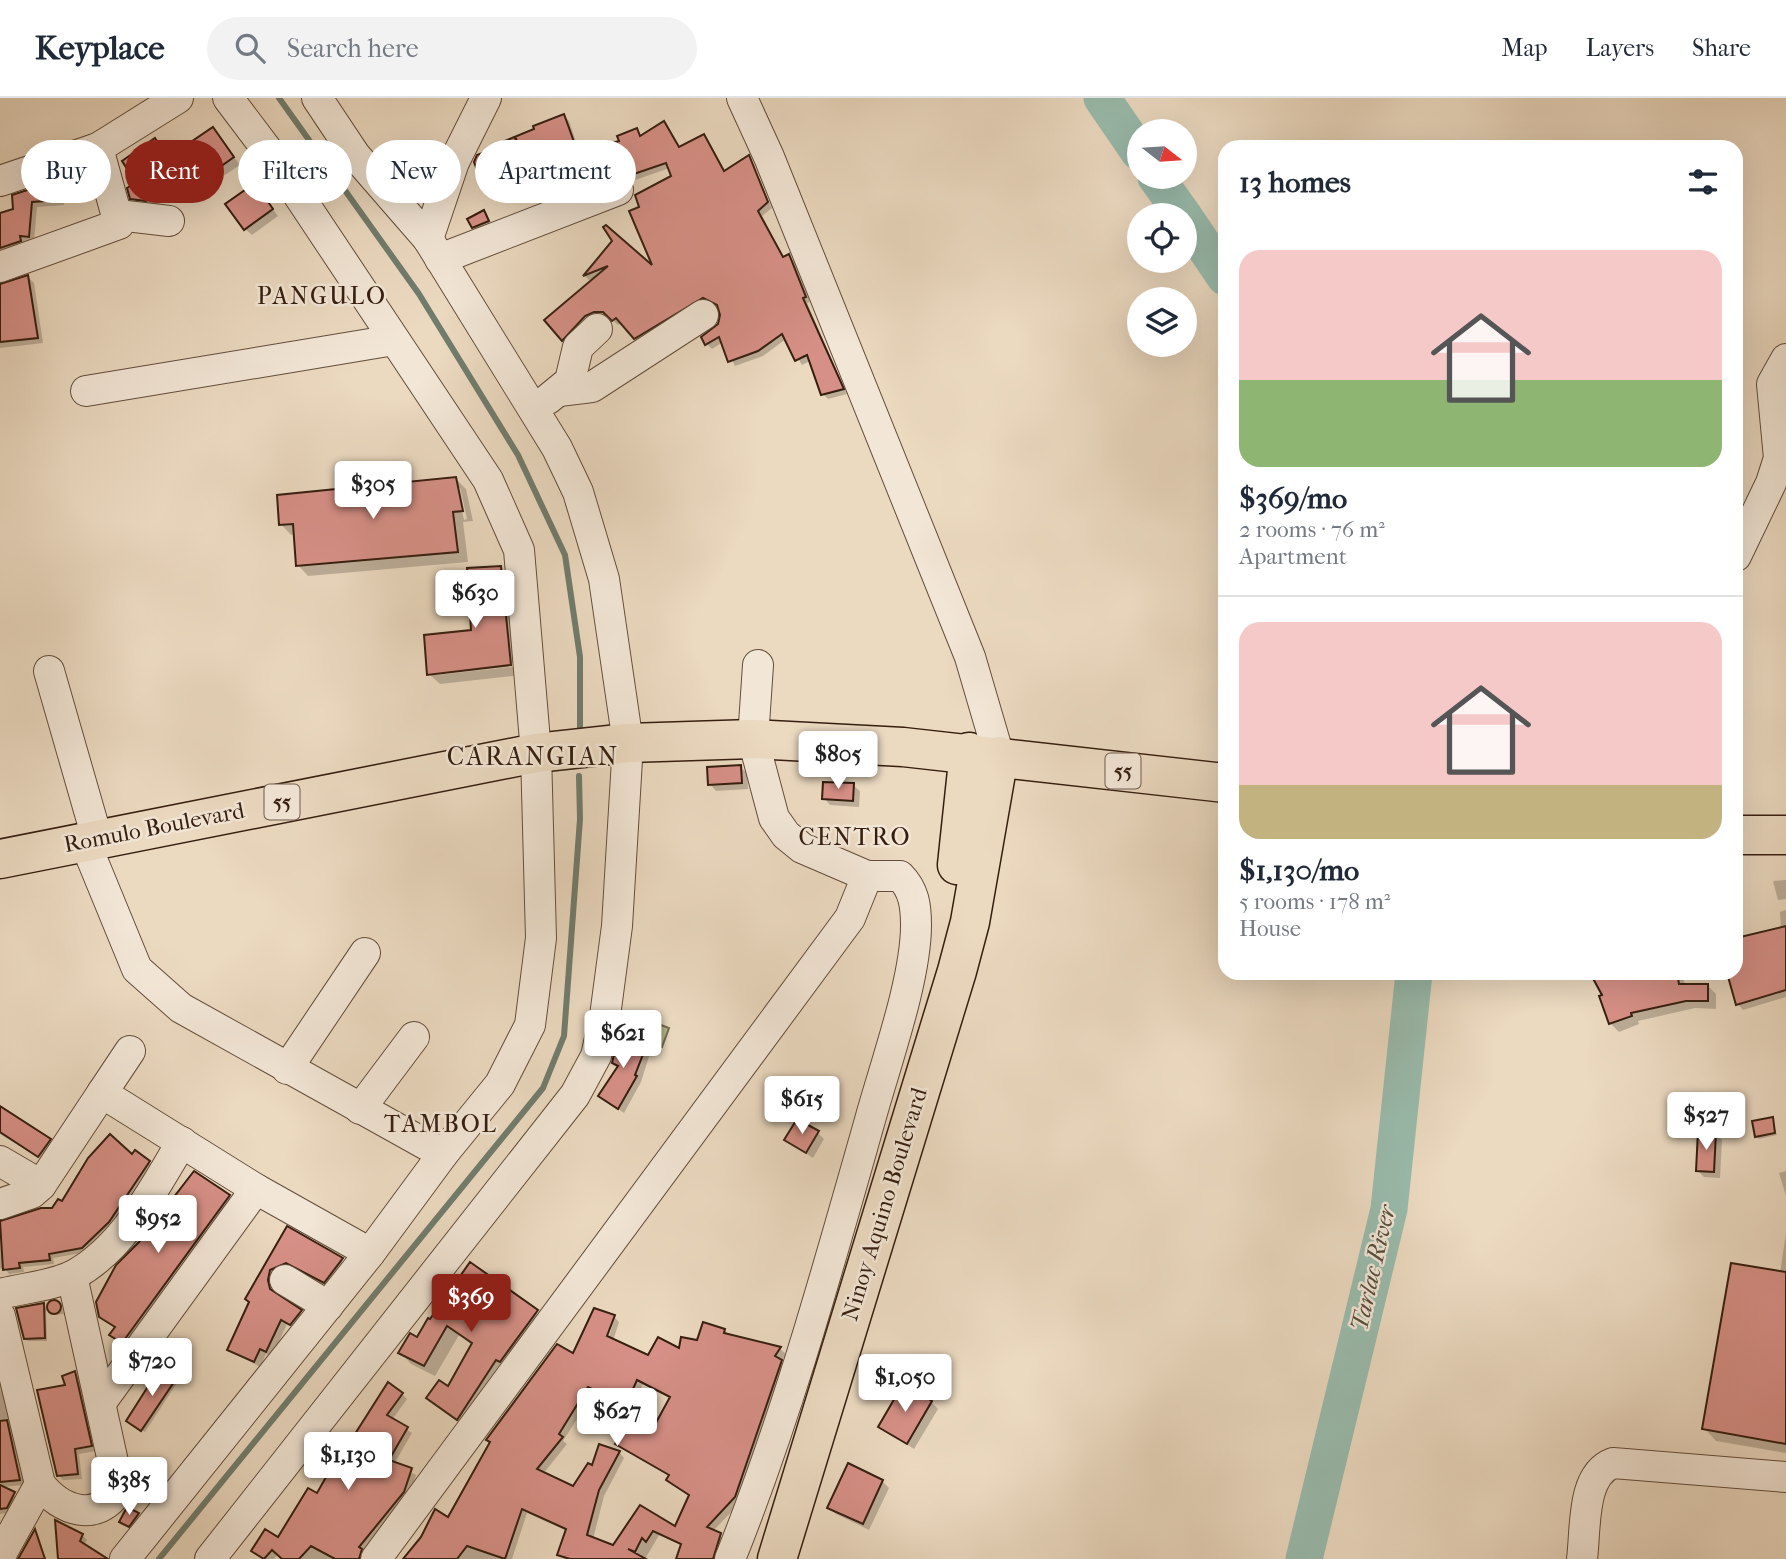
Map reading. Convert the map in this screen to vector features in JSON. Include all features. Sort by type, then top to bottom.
[{"type":"main road","name":"Romulo Boulevard","points":[[0,859],[90,839],[536,753],[628,743],[752,739],[997,755],[1218,782]]},
{"type":"main road","name":"Ninoy Aquino Boulevard","points":[[777,1559],[943,1009],[941,979],[954,895],[997,755]]},
{"type":"main road","points":[[1743,835],[1786,835]]},
{"type":"street","points":[[111,140],[178,98]]},
{"type":"street","points":[[125,1559],[370,1253],[443,1154],[500,1084],[530,1025],[541,939],[536,753],[519,550],[488,480],[276,163],[228,98]]},
{"type":"street","points":[[211,1559],[575,1095],[596,1056],[605,1016],[617,926],[628,743],[604,579],[578,492],[557,448],[434,249],[355,155],[317,98]]},
{"type":"street","points":[[434,249],[454,162],[486,98]]},
{"type":"street","points":[[741,98],[769,157],[970,657],[997,755]]},
{"type":"street","points":[[0,181],[21,174]]},
{"type":"street","points":[[0,267],[116,228],[119,221],[111,192]]},
{"type":"street","points":[[434,249],[577,203]]},
{"type":"street","points":[[118,215],[169,221]]},
{"type":"street","points":[[559,391],[592,387],[702,315]]},
{"type":"street","points":[[534,410],[559,391],[573,376],[575,357],[581,342],[597,329]]},
{"type":"street","points":[[86,391],[394,340]]},
{"type":"street","points":[[1743,542],[1772,483],[1779,458],[1772,384],[1786,359]]},
{"type":"street","points":[[730,1559],[751,1505],[833,1252],[909,976],[916,927],[910,886],[900,876],[867,876],[802,848],[786,835],[774,818],[752,739],[758,665]]},
{"type":"street","points":[[50,671],[90,839],[137,969],[181,1008],[443,1154]]},
{"type":"street","points":[[376,1559],[850,918],[867,876]]},
{"type":"street","points":[[287,1069],[365,953]]},
{"type":"street","points":[[360,1109],[414,1037]]},
{"type":"street","points":[[0,1204],[32,1193],[41,1185],[130,1051]]},
{"type":"street","points":[[102,1093],[256,1189],[370,1253]]},
{"type":"street","points":[[0,1294],[72,1276],[108,1250],[143,1205],[182,1142]]},
{"type":"street","points":[[0,1161],[41,1185]]},
{"type":"street","points":[[102,1401],[256,1189]]},
{"type":"street","points":[[0,1316],[40,1484],[52,1499],[68,1508],[94,1510],[111,1503],[119,1489],[102,1401],[72,1276]]},
{"type":"street","points":[[285,1280],[328,1306]]},
{"type":"street","points":[[1582,1559],[1590,1492],[1594,1477],[1603,1467],[1613,1463],[1786,1477]]},
{"type":"street","points":[[0,1556],[40,1484]]},
{"type":"green space","points":[[633,1014],[669,1028],[662,1047],[625,1033]]},
{"type":"building","points":[[564,114],[573,140],[517,140],[515,137],[516,140],[507,140],[534,129],[533,126]]},
{"type":"building","points":[[664,121],[679,147],[704,134],[724,171],[749,155],[768,202],[758,211],[783,257],[789,254],[806,297],[803,298],[844,389],[821,395],[807,355],[795,361],[782,334],[758,351],[728,362],[719,337],[705,345],[701,337],[718,324],[720,315],[717,305],[703,298],[634,339],[616,318],[612,321],[603,312],[585,316],[562,341],[544,320],[608,266],[583,276],[612,241],[603,227],[606,225],[652,265],[629,211],[639,207],[636,194],[671,176],[666,163],[636,173],[636,140],[619,140],[617,136],[637,128],[640,136]]},
{"type":"building","points":[[213,127],[222,140],[194,140]]},
{"type":"building","points":[[224,143],[234,157],[224,164]]},
{"type":"building","points":[[21,192],[21,203],[32,203],[29,237],[20,236],[21,241],[0,248],[0,213],[13,209],[12,195]]},
{"type":"building","points":[[238,195],[238,203],[269,203],[273,209],[244,230],[225,204]]},
{"type":"building","points":[[484,210],[489,221],[472,228],[467,219]]},
{"type":"building","points":[[28,275],[38,338],[0,342],[0,284]]},
{"type":"building","points":[[456,477],[463,511],[453,512],[458,552],[296,566],[293,524],[279,525],[277,495]]},
{"type":"building","points":[[501,566],[511,665],[427,675],[424,635],[471,630],[467,568]]},
{"type":"building","points":[[741,765],[742,783],[708,785],[707,767]]},
{"type":"building","points":[[823,782],[854,783],[853,801],[822,799]]},
{"type":"building","points":[[1786,926],[1786,990],[1736,1005],[1729,980],[1743,980],[1743,936]]},
{"type":"building","points":[[1594,980],[1678,980],[1679,984],[1708,984],[1708,1001],[1686,1001],[1631,1013],[1632,1016],[1609,1024],[1599,996],[1602,995]]},
{"type":"building","points":[[619,1033],[647,1044],[635,1075],[637,1076],[618,1109],[598,1096],[618,1066],[612,1063]]},
{"type":"building","points":[[0,1106],[51,1139],[38,1157],[0,1132]]},
{"type":"building","points":[[1773,1117],[1775,1133],[1755,1137],[1752,1121]]},
{"type":"building","points":[[797,1119],[819,1131],[806,1153],[784,1140]]},
{"type":"building","points":[[1698,1131],[1716,1132],[1714,1172],[1696,1171]]},
{"type":"building","points":[[110,1134],[132,1154],[135,1150],[150,1161],[109,1222],[82,1248],[49,1254],[50,1260],[19,1263],[20,1268],[3,1270],[0,1221],[41,1208],[52,1208],[58,1199],[62,1201],[88,1158]]},
{"type":"building","points":[[194,1171],[230,1195],[122,1343],[109,1335],[115,1327],[99,1317],[96,1302],[116,1265],[139,1242]]},
{"type":"building","points":[[287,1226],[343,1258],[324,1283],[286,1263],[270,1270],[270,1289],[302,1310],[290,1325],[281,1320],[266,1352],[260,1349],[254,1362],[227,1350],[249,1302],[245,1299]]},
{"type":"building","points":[[470,1262],[538,1310],[500,1362],[496,1360],[457,1420],[426,1398],[439,1380],[448,1386],[472,1343],[447,1326],[424,1366],[398,1353],[410,1333],[417,1337]]},
{"type":"building","points":[[1731,1263],[1786,1272],[1786,1444],[1702,1429]]},
{"type":"building","points":[[51,1300],[57,1300],[61,1307],[57,1314],[51,1314],[47,1310],[47,1304]]},
{"type":"building","points":[[44,1303],[45,1338],[24,1339],[16,1308]]},
{"type":"building","points":[[594,1308],[615,1315],[607,1336],[648,1355],[658,1337],[679,1348],[681,1337],[697,1340],[703,1322],[725,1329],[724,1333],[781,1347],[775,1356],[782,1360],[735,1497],[707,1527],[721,1533],[713,1559],[676,1559],[681,1544],[653,1531],[646,1542],[642,1538],[635,1552],[628,1549],[646,1559],[570,1559],[557,1555],[566,1529],[522,1509],[505,1559],[467,1546],[457,1559],[403,1559],[421,1537],[435,1509],[448,1517],[490,1442],[486,1440],[557,1344],[573,1353]],"holes":[[[637,1380],[670,1397],[652,1430],[631,1417],[615,1444],[669,1475],[666,1480],[689,1495],[675,1526],[640,1505],[613,1545],[587,1535],[599,1490],[620,1451],[599,1444],[592,1465],[588,1463],[573,1486],[537,1469],[563,1437],[559,1434],[588,1387],[626,1405]]]},
{"type":"building","points":[[161,1366],[178,1376],[141,1431],[126,1421]]},
{"type":"building","points":[[75,1371],[92,1446],[75,1449],[78,1474],[57,1476],[37,1390],[65,1385],[62,1376]]},
{"type":"building","points":[[388,1382],[403,1393],[387,1415],[408,1427],[389,1460],[412,1468],[404,1492],[359,1547],[362,1549],[359,1559],[335,1559],[311,1546],[299,1559],[282,1559],[272,1550],[264,1559],[251,1551],[265,1529],[278,1537],[308,1488],[317,1493],[350,1435],[353,1437]]},
{"type":"building","points":[[903,1384],[932,1401],[907,1444],[878,1427]]},
{"type":"building","points":[[7,1420],[20,1480],[0,1482],[0,1421]]},
{"type":"building","points":[[848,1463],[883,1480],[863,1524],[827,1508]]},
{"type":"building","points":[[0,1485],[15,1492],[7,1508],[0,1509]]},
{"type":"building","points":[[127,1507],[139,1513],[129,1527],[119,1522]]},
{"type":"building","points":[[55,1520],[83,1534],[80,1541],[108,1559],[58,1559]]},
{"type":"building","points":[[35,1529],[45,1559],[18,1559]]},
{"type":"waterway","points":[[279,98],[419,294],[518,455],[565,555],[580,657],[580,731]]},
{"type":"waterway","name":"Tarlac River","points":[[1102,98],[1127,134]]},
{"type":"waterway","name":"Tarlac River","points":[[1165,189],[1174,203]]},
{"type":"waterway","name":"Tarlac River","points":[[1197,236],[1218,267]]},
{"type":"waterway","points":[[159,1559],[543,1088],[564,1036],[580,819],[579,776]]},
{"type":"waterway","name":"Tarlac River","points":[[1304,1559],[1389,1209],[1413,980]]},
{"type":"district","name":"PANGULO","points":[[322,296]]},
{"type":"district","name":"CARANGIAN","points":[[533,756]]},
{"type":"district","name":"CENTRO","points":[[855,837]]},
{"type":"district","name":"TAMBOL","points":[[441,1124]]}]
